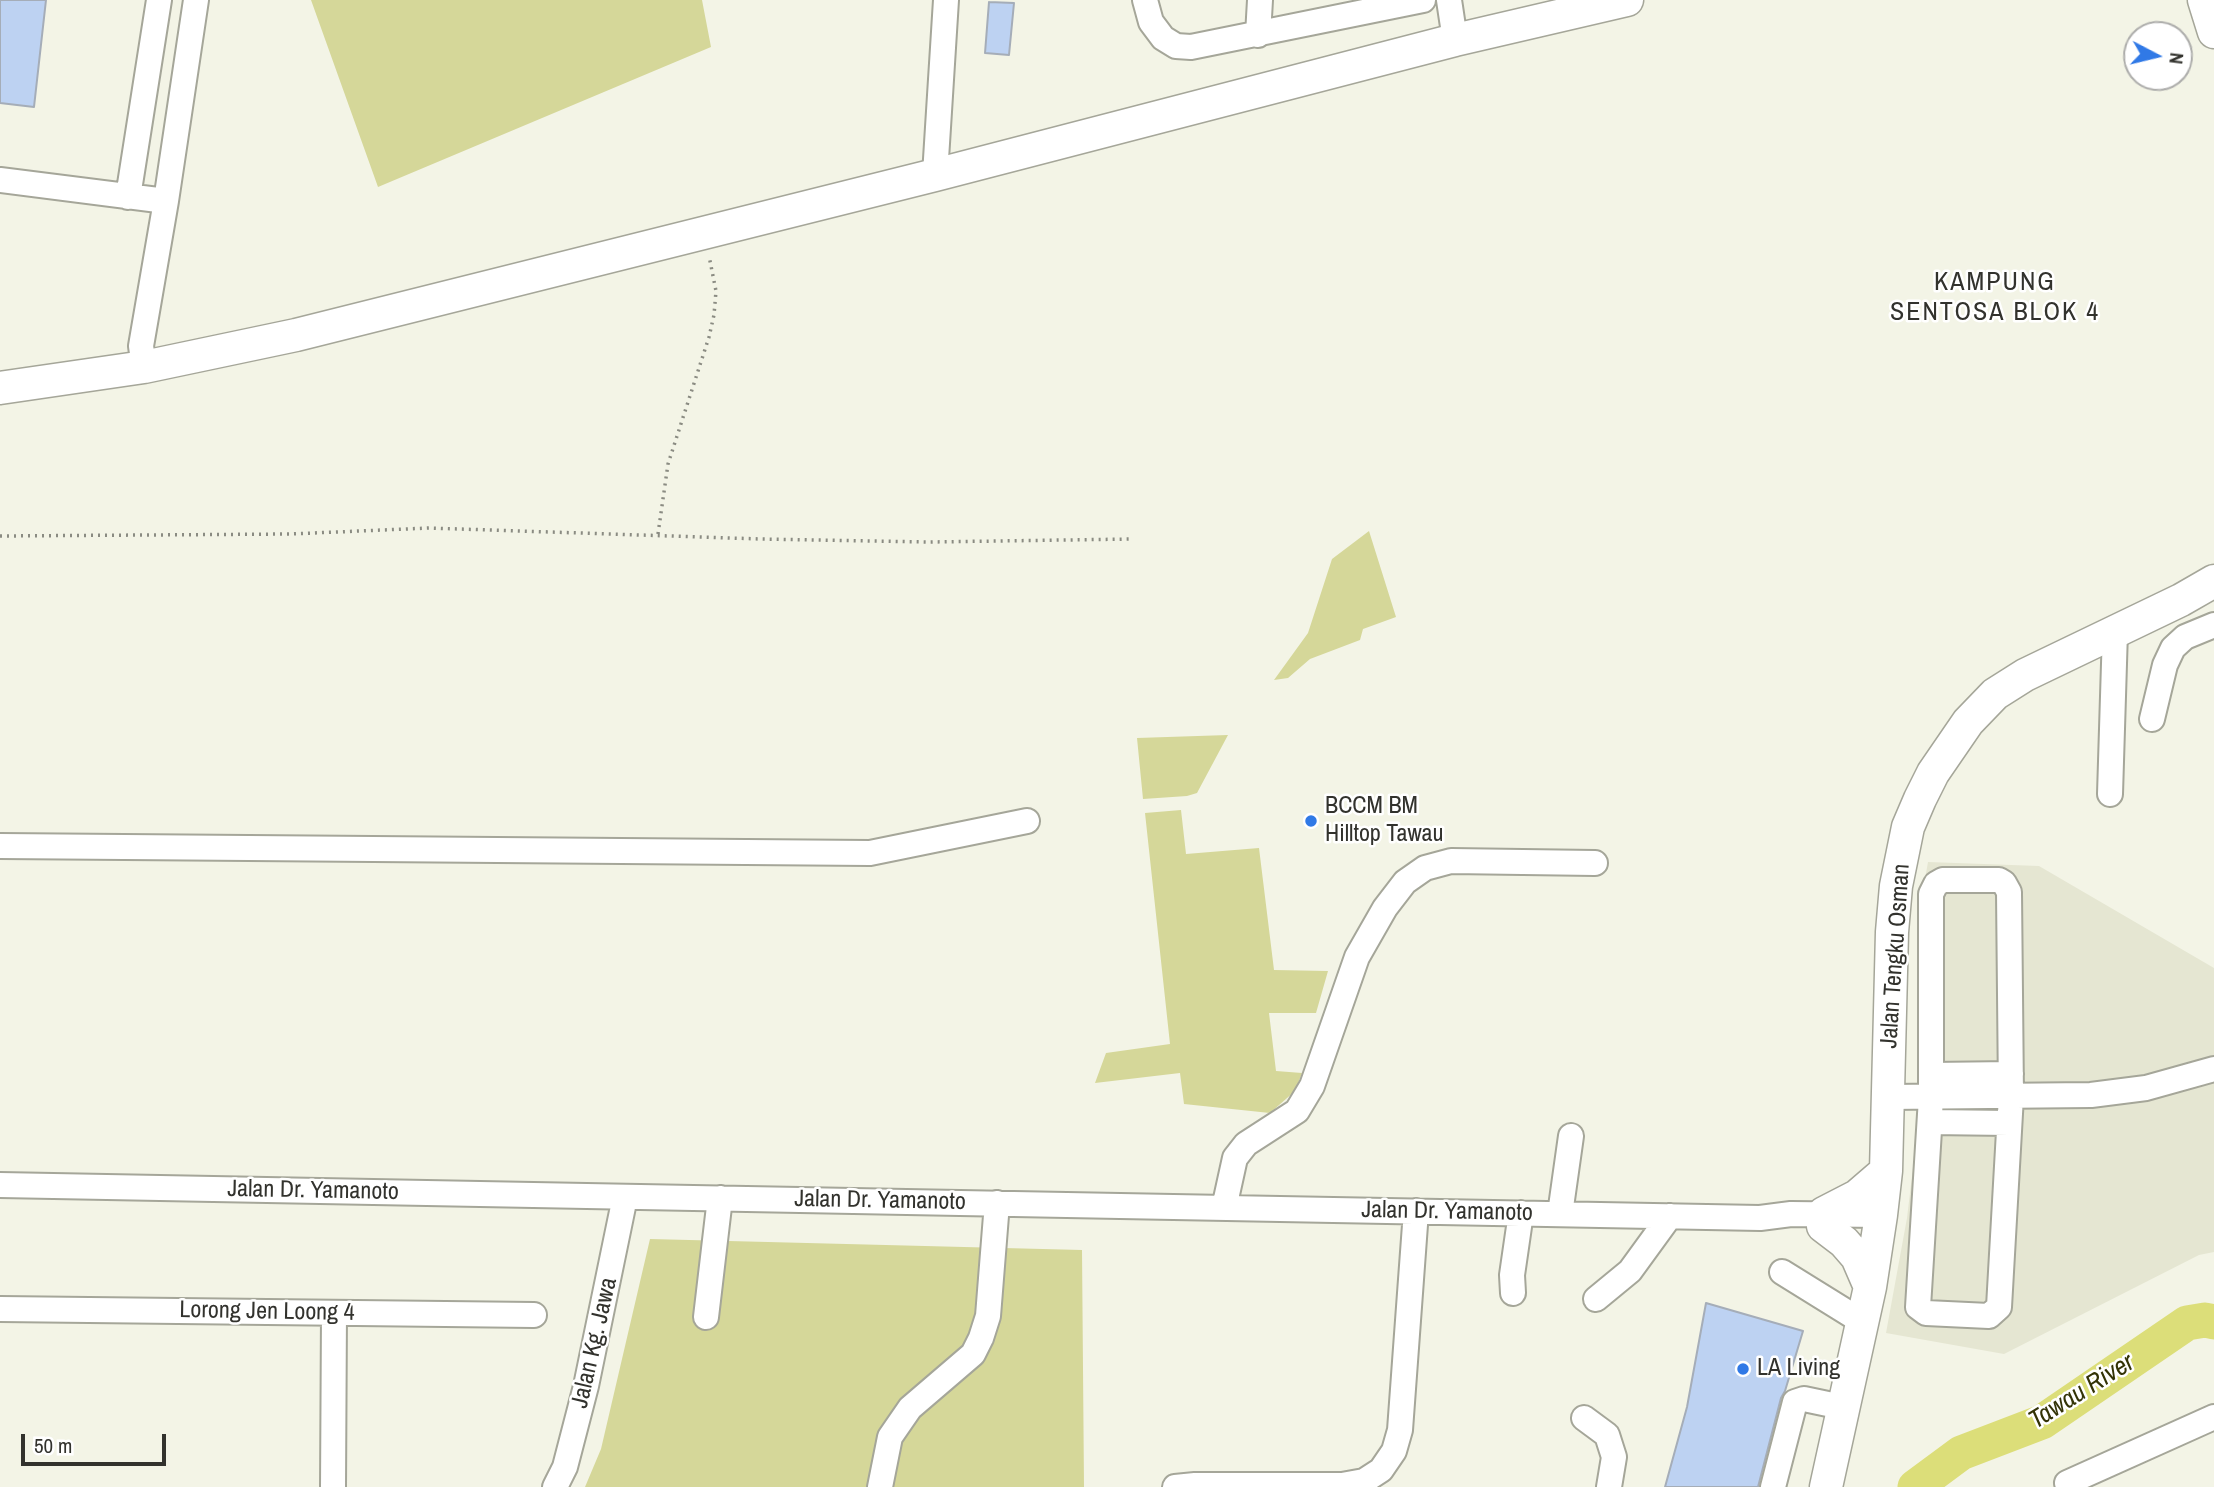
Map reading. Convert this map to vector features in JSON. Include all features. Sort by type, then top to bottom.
[{"type":"main road","points":[[0,388],[144,367],[296,335],[935,175],[1455,40],[1627,0]]},
{"type":"main road","points":[[2204,0],[2214,32]]},
{"type":"main road","name":"Jalan Tengku Osman","points":[[1826,1487],[1870,1287],[1880,1222],[1886,1171],[1892,932],[1896,886],[1908,827],[1933,773],[1968,722],[1995,694],[2025,675],[2181,600],[2214,581]]},
{"type":"main road","points":[[1870,1287],[1857,1257],[1823,1220],[1886,1171]]},
{"type":"street","points":[[128,197],[159,0]]},
{"type":"street","points":[[144,367],[141,346],[196,0]]},
{"type":"street","points":[[935,175],[946,0]]},
{"type":"street","points":[[1145,0],[1151,22],[1163,38],[1176,46],[1191,47],[1258,35],[1378,5],[1423,0]]},
{"type":"street","points":[[1258,35],[1260,0]]},
{"type":"street","points":[[1449,0],[1455,40]]},
{"type":"street","points":[[0,180],[166,201]]},
{"type":"street","points":[[2152,719],[2165,666],[2173,648],[2185,638],[2214,625]]},
{"type":"street","points":[[2110,794],[2115,631]]},
{"type":"street","points":[[0,846],[870,853],[1027,821]]},
{"type":"street","points":[[1224,1208],[1235,1158],[1246,1144],[1297,1111],[1312,1086],[1357,957],[1385,908],[1405,882],[1425,868],[1451,861],[1595,863]]},
{"type":"street","points":[[1943,880],[1999,880],[2009,892],[2011,1085],[1999,1307],[1989,1316],[1926,1313],[1918,1307],[1931,1098],[1931,894],[1936,884],[1943,880]]},
{"type":"street","points":[[1888,1097],[1931,1098],[2011,1085],[2091,1095],[2146,1088],[2214,1069]]},
{"type":"street","points":[[1931,1098],[2009,1123]]},
{"type":"street","points":[[1560,1214],[1571,1136]]},
{"type":"street","name":"Jalan Dr. Yamanoto","points":[[0,1185],[1670,1216],[1759,1218],[1790,1224],[1823,1220],[1880,1222]]},
{"type":"street","name":"Jalan Kg. Jawa","points":[[555,1487],[565,1467],[586,1386],[625,1197]]},
{"type":"street","points":[[706,1317],[720,1198]]},
{"type":"street","points":[[880,1487],[890,1437],[910,1408],[973,1354],[981,1338],[988,1316],[997,1203]]},
{"type":"street","points":[[1175,1487],[1342,1485],[1364,1481],[1381,1470],[1394,1451],[1400,1430],[1416,1211]]},
{"type":"street","points":[[1513,1293],[1512,1275],[1521,1213]]},
{"type":"street","points":[[1595,1299],[1630,1271],[1670,1216]]},
{"type":"street","points":[[1782,1272],[1861,1321]]},
{"type":"street","name":"Lorong Jen Loong 4","points":[[0,1309],[534,1315]]},
{"type":"street","points":[[333,1487],[334,1313]]},
{"type":"street","points":[[1781,1485],[1795,1402],[1804,1399],[1842,1407]]},
{"type":"street","points":[[2067,1483],[2214,1417]]},
{"type":"street","points":[[1584,1418],[1607,1435],[1614,1457],[1609,1487]]},
{"type":"path","points":[[658,534],[668,464],[714,315],[716,291],[705,233]]},
{"type":"path","points":[[0,536],[290,534],[429,528],[930,542],[1132,539]]},
{"type":"shaded area","points":[[1928,862],[2039,866],[2214,968],[2214,1252],[2199,1255],[2004,1354],[1886,1333],[1907,1218],[1918,1126],[1917,925]]},
{"type":"green space","points":[[311,0],[702,0],[711,47],[378,187]]},
{"type":"green space","points":[[1369,531],[1396,617],[1363,629],[1360,640],[1310,659],[1288,678],[1274,680],[1308,633],[1332,559]]},
{"type":"green space","points":[[1228,735],[1197,793],[1143,799],[1137,738]]},
{"type":"green space","points":[[1181,810],[1186,854],[1259,848],[1274,970],[1328,971],[1316,1013],[1269,1013],[1276,1071],[1302,1073],[1295,1091],[1270,1113],[1184,1104],[1180,1073],[1095,1083],[1106,1053],[1170,1044],[1145,813]]},
{"type":"green space","points":[[650,1239],[1082,1250],[1084,1487],[585,1487],[601,1449]]},
{"type":"building","points":[[0,0],[46,0],[34,107],[0,103]]},
{"type":"building","points":[[989,2],[1014,3],[1009,55],[985,53]]},
{"type":"building","name":"LA Living","points":[[1706,1303],[1803,1331],[1781,1398],[1758,1487],[1665,1487],[1687,1407]]},
{"type":"waterway","name":"Tawau River","points":[[1915,1487],[1961,1453],[2042,1422],[2187,1323],[2205,1320],[2214,1322]]},
{"type":"place","name":"BCCM BM Hilltop Tawau","points":[[1311,821]]},
{"type":"place","name":"LA Living","points":[[1743,1369]]},
{"type":"district","name":"KAMPUNG SENTOSA BLOK 4","points":[[1995,298]]}]
